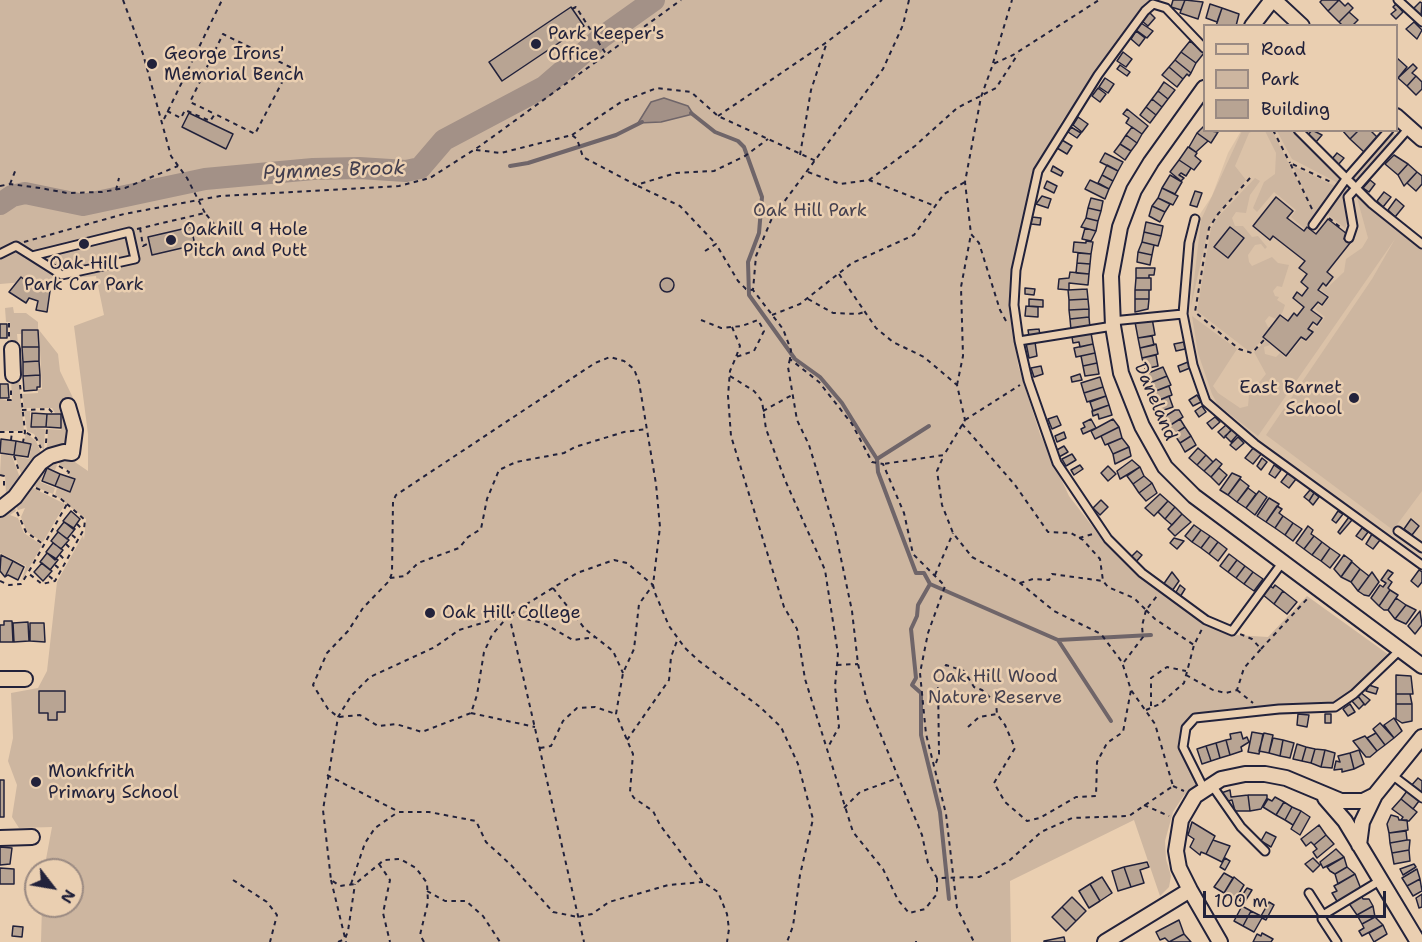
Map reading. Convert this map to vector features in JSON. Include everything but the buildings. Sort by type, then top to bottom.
[{"type":"street","points":[[1254,24],[1273,0],[1300,24]]},
{"type":"street","name":"Daneland","points":[[1203,89],[1150,162],[1134,190],[1120,226],[1111,276],[1112,324],[1121,373],[1142,426],[1165,466],[1194,496],[1422,666]]},
{"type":"street","points":[[1400,121],[1422,139]]},
{"type":"street","points":[[0,509],[13,498],[40,463],[50,456],[64,452],[72,453],[75,430],[68,406]]},
{"type":"street","points":[[0,679],[25,679]]},
{"type":"street","points":[[1359,845],[1362,822],[1375,795],[1422,737]]},
{"type":"street","points":[[1216,940],[1179,868],[1176,851],[1181,820],[1187,807],[1208,786],[1231,776],[1265,774],[1286,778],[1323,796],[1352,802],[1375,795]]},
{"type":"street","points":[[1323,796],[1345,821],[1418,942]]},
{"type":"street","points":[[0,838],[32,837]]},
{"type":"street","points":[[1112,940],[1190,890]]},
{"type":"lane","points":[[1398,0],[1422,22]]},
{"type":"lane","points":[[1203,47],[1166,8],[1153,4],[1139,18],[1098,75],[1038,171],[1016,270],[1014,305],[1019,341],[1028,380],[1057,463],[1092,518],[1120,553],[1162,589],[1206,620],[1232,631],[1282,563]]},
{"type":"lane","points":[[1300,132],[1346,179],[1422,244]]},
{"type":"lane","points":[[1315,222],[1346,179],[1387,132]]},
{"type":"lane","points":[[1350,236],[1353,226],[1348,197],[1392,132]]},
{"type":"lane","points":[[1194,219],[1189,243],[1183,314],[1193,365],[1206,402],[1255,444],[1422,566]]},
{"type":"lane","points":[[0,254],[16,246],[62,275],[135,259],[129,232],[32,256]]},
{"type":"lane","points":[[1019,341],[1183,314]]},
{"type":"lane","points":[[1398,531],[1422,548]]},
{"type":"lane","points":[[1265,851],[1241,827],[1208,786],[1183,747],[1186,729],[1195,718],[1258,711],[1335,707],[1353,694],[1401,650]]},
{"type":"lane","points":[[1392,774],[1422,798]]},
{"type":"lane","points":[[1323,915],[1381,880]]},
{"type":"lane","points":[[1309,893],[1337,942]]},
{"type":"path","points":[[128,0],[123,1],[163,120],[171,156],[214,225]]},
{"type":"path","points":[[163,120],[222,0]]},
{"type":"path","points":[[16,246],[28,240],[124,214],[199,199],[399,186],[430,178],[474,150],[681,0]]},
{"type":"path","points":[[718,116],[827,42],[882,0]]},
{"type":"path","points":[[752,290],[756,256],[772,218],[883,69],[903,25],[909,0]]},
{"type":"path","points":[[965,420],[957,385],[963,356],[961,287],[971,234],[965,182],[981,97],[1011,0]]},
{"type":"path","points":[[993,64],[1019,51],[1099,0]]},
{"type":"path","points":[[572,9],[576,7],[606,55]]},
{"type":"path","points":[[223,34],[290,67],[255,134],[215,114],[190,102],[223,34]]},
{"type":"path","points":[[800,155],[811,90],[827,42]]},
{"type":"path","points":[[807,172],[840,184],[869,180],[901,158],[957,108],[996,88],[1019,51]]},
{"type":"path","points":[[474,150],[501,153],[572,135],[621,102],[657,88],[691,92],[718,116],[816,161]]},
{"type":"path","points":[[167,111],[181,118],[185,110],[210,122],[215,114]]},
{"type":"path","points":[[1274,132],[1315,222]]},
{"type":"path","points":[[572,135],[577,139],[583,157],[680,206],[716,244],[738,281],[746,289],[752,290],[783,329],[790,350],[788,367],[797,420],[809,445],[835,530],[852,611],[858,664],[867,701],[922,835],[928,863],[939,878],[937,894],[924,909],[909,913],[898,900],[883,868],[853,832],[844,808],[828,748],[805,679],[798,629],[783,607],[731,436],[730,376],[740,345],[732,327]]},
{"type":"path","points":[[636,185],[676,173],[714,171],[745,156],[768,139]]},
{"type":"path","points":[[1290,163],[1341,187]]},
{"type":"path","points":[[0,186],[10,184],[67,193],[116,190],[178,166]]},
{"type":"path","points":[[10,184],[16,169]]},
{"type":"path","points":[[116,190],[119,178]]},
{"type":"path","points":[[1250,178],[1218,214],[1209,228],[1195,312],[1239,349],[1252,353],[1264,340]]},
{"type":"path","points":[[869,180],[935,207]]},
{"type":"path","points":[[772,315],[807,299],[852,263],[914,235],[944,194],[965,182]]},
{"type":"path","points":[[129,232],[205,213]]},
{"type":"path","points":[[1322,213],[1350,236]]},
{"type":"path","points":[[140,228],[143,246],[149,243]]},
{"type":"path","points":[[971,234],[983,253],[1000,310],[1006,321],[1018,327]]},
{"type":"path","points":[[705,251],[716,244]]},
{"type":"path","points":[[839,274],[876,328],[893,342],[924,357],[957,385]]},
{"type":"path","points":[[807,299],[833,312],[858,314],[864,312]]},
{"type":"path","points":[[701,320],[721,327],[732,327],[758,320],[764,332],[754,351],[736,357]]},
{"type":"path","points":[[8,400],[11,400],[9,323]]},
{"type":"path","points":[[535,727],[471,713],[422,732],[396,724],[378,726],[360,715],[338,717],[328,709],[313,685],[327,653],[390,578],[394,563],[393,501],[396,495],[595,363],[610,357],[634,369],[647,429],[660,527],[653,585],[669,626],[699,662],[760,707],[781,727],[798,764],[813,819],[788,942]]},
{"type":"path","points":[[790,357],[819,382],[852,424],[872,462],[883,464],[944,455]]},
{"type":"path","points":[[11,364],[22,410],[25,432],[23,442]]},
{"type":"path","points":[[730,376],[754,390],[762,401],[766,429],[785,480],[825,570],[838,654],[835,686],[839,727],[828,748]]},
{"type":"path","points":[[939,878],[979,877],[1008,861],[1041,832],[1072,818],[1129,816],[1173,786],[1155,724],[1131,690],[1122,662],[1101,634],[1054,611],[1020,583],[972,557],[953,533],[942,505],[937,471],[962,424],[1028,380]]},
{"type":"path","points":[[763,411],[792,394]]},
{"type":"path","points":[[22,410],[49,409],[53,413]]},
{"type":"path","points":[[962,424],[1015,485],[1048,532],[1071,533],[1079,538],[1100,559],[1103,581],[1108,587],[1134,598],[1155,619],[1194,645]]},
{"type":"path","points":[[390,578],[405,576],[418,563],[459,548],[468,537],[480,529],[487,499],[499,470],[516,462],[564,453],[575,447],[624,432],[647,429]]},
{"type":"path","points":[[2,438],[1,432],[25,432],[36,438],[43,453]]},
{"type":"path","points":[[11,440],[12,432]]},
{"type":"path","points":[[883,464],[904,513],[913,554],[945,586],[928,633],[920,673],[926,734],[946,814],[951,878],[957,908],[974,942]]},
{"type":"path","points":[[26,483],[67,504],[85,520],[84,530],[55,581],[42,584],[28,573]]},
{"type":"path","points":[[53,496],[56,489]]},
{"type":"path","points":[[13,498],[26,532],[46,550]]},
{"type":"path","points":[[3,577],[0,581],[9,585],[21,584],[67,504]]},
{"type":"path","points":[[60,516],[63,519]]},
{"type":"path","points":[[77,524],[84,530]]},
{"type":"path","points":[[54,526],[58,529]]},
{"type":"path","points":[[935,575],[953,533]]},
{"type":"path","points":[[72,535],[78,540]]},
{"type":"path","points":[[49,536],[52,539]]},
{"type":"path","points":[[1079,538],[1090,536]]},
{"type":"path","points":[[66,544],[72,550]]},
{"type":"path","points":[[60,555],[66,561]]},
{"type":"path","points":[[37,556],[41,560]]},
{"type":"path","points":[[345,940],[331,880],[323,810],[338,717],[351,696],[370,677],[435,647],[459,630],[509,615],[577,573],[614,560],[627,564],[653,585]]},
{"type":"path","points":[[55,565],[61,570]]},
{"type":"path","points":[[31,567],[35,570]]},
{"type":"path","points":[[1020,583],[1033,579],[1049,580],[1052,574],[1103,581]]},
{"type":"path","points":[[49,576],[55,581]]},
{"type":"path","points":[[653,585],[639,604],[634,649],[623,673],[616,714],[634,764],[630,792],[634,798],[653,811],[660,825],[703,882],[718,892],[724,903],[729,929],[727,942]]},
{"type":"path","points":[[553,588],[561,595],[574,617],[613,651],[623,673]]},
{"type":"path","points":[[1122,662],[1143,637],[1142,627],[1146,610],[1162,589]]},
{"type":"path","points":[[1237,690],[1244,668],[1317,589]]},
{"type":"path","points":[[509,615],[543,623],[573,640],[596,637]]},
{"type":"path","points":[[471,713],[484,652],[492,635],[509,615]]},
{"type":"path","points":[[509,615],[584,942]]},
{"type":"path","points":[[1146,710],[1160,704],[1184,683],[1194,645],[1206,620]]},
{"type":"path","points":[[1232,631],[1252,639],[1261,649]]},
{"type":"path","points":[[627,740],[669,680],[671,657],[678,638]]},
{"type":"path","points":[[837,665],[858,664]]},
{"type":"path","points":[[935,765],[939,754],[938,681],[946,665],[964,671],[974,687],[982,690],[996,703],[997,714],[1005,725],[1015,748],[994,783],[1005,802],[1027,821],[1040,818],[1076,797],[1096,796],[1097,762],[1107,743],[1123,732],[1131,690]]},
{"type":"path","points":[[1152,706],[1150,678],[1167,667],[1186,673],[1213,690],[1226,693],[1237,690]]},
{"type":"path","points":[[1237,690],[1252,701],[1258,711]]},
{"type":"path","points":[[540,748],[551,746],[563,721],[577,708],[595,707],[616,714]]},
{"type":"path","points":[[968,727],[980,717],[997,714]]},
{"type":"path","points":[[327,775],[398,812],[429,812],[476,820],[486,842],[511,865],[553,912],[578,917],[592,914],[609,902],[668,885],[703,882]]},
{"type":"path","points":[[844,808],[860,792],[898,778]]},
{"type":"path","points":[[1144,805],[1181,820]]},
{"type":"path","points":[[351,885],[365,843],[375,828],[398,812]]},
{"type":"path","points":[[331,880],[340,886],[355,884],[384,860],[400,859],[416,868],[427,883],[428,902],[420,934],[424,942]]},
{"type":"path","points":[[380,864],[390,880],[383,914],[390,942]]},
{"type":"path","points":[[233,880],[267,902],[277,915],[270,942]]},
{"type":"path","points":[[345,940],[355,884]]},
{"type":"path","points":[[427,891],[445,901],[466,901],[483,916],[500,942]]},
{"type":"path","points":[[338,942],[345,940]]},
{"type":"shaded area","points":[[664,98],[688,106],[693,114],[661,122],[638,123],[651,102]]},
{"type":"shaded area","points":[[1240,132],[1292,132],[1373,210],[1422,250],[1422,561],[1222,413],[1204,391],[1196,366],[1188,310],[1192,243],[1196,220],[1212,196],[1228,153]]},
{"type":"green space","points":[[0,0],[1150,0],[1062,121],[1036,170],[1011,306],[1018,365],[1040,434],[1069,496],[1099,535],[1137,573],[1203,623],[1235,635],[1268,637],[1307,596],[1396,660],[1337,709],[1324,713],[1199,719],[1190,729],[1188,745],[1203,782],[1184,795],[1173,812],[1165,841],[1166,859],[1171,876],[1169,887],[1160,896],[1134,820],[1010,881],[1011,942],[41,942],[42,918],[84,918],[84,858],[46,858],[52,827],[19,828],[12,817],[17,785],[8,761],[13,738],[11,693],[38,688],[47,671],[57,582],[83,535],[84,540],[86,519],[55,495],[57,488],[70,493],[76,479],[69,476],[70,472],[60,465],[56,457],[69,458],[88,471],[88,434],[74,326],[104,315],[96,276],[0,284]]},
{"type":"green space","points":[[1242,132],[1251,132],[1235,166],[1246,180],[1209,226],[1191,306],[1201,220]]},
{"type":"green space","points":[[1266,132],[1273,132],[1309,203],[1293,166],[1337,187],[1305,229],[1291,217],[1296,210],[1274,192],[1257,212],[1253,208],[1264,182],[1275,174],[1276,153]]},
{"type":"green space","points":[[1278,132],[1293,132],[1343,179],[1340,184],[1292,159]]},
{"type":"green space","points":[[1388,133],[1395,134],[1395,138],[1357,181],[1353,179],[1353,175]]},
{"type":"green space","points":[[1255,178],[1260,181],[1250,195],[1246,213],[1236,212],[1232,218],[1235,226],[1243,226],[1252,237],[1258,236],[1267,247],[1265,249],[1261,244],[1255,245],[1248,255],[1249,262],[1252,266],[1272,257],[1278,263],[1289,265],[1282,287],[1277,286],[1273,291],[1275,296],[1279,297],[1277,300],[1285,305],[1283,311],[1278,320],[1269,316],[1265,321],[1268,327],[1274,329],[1250,352],[1197,311],[1211,228],[1218,217]]},
{"type":"green space","points":[[1346,185],[1350,188],[1344,197],[1348,221],[1345,228],[1325,212]]},
{"type":"green space","name":"East Barnet School","points":[[1356,194],[1422,249],[1422,491],[1393,530],[1266,435],[1372,279],[1395,239],[1258,436],[1218,405],[1198,353],[1192,316],[1237,349],[1213,386],[1218,393],[1240,408],[1248,406],[1249,395],[1266,374],[1254,352],[1266,341],[1270,345],[1264,347],[1265,354],[1276,357],[1280,353],[1286,358],[1302,339],[1306,342],[1314,332],[1311,329],[1313,325],[1317,328],[1325,317],[1315,309],[1318,305],[1322,307],[1330,297],[1320,289],[1323,285],[1327,288],[1344,272],[1346,259],[1362,248],[1368,238]]},
{"type":"green space","points":[[13,307],[14,313],[26,313],[38,322],[38,329],[22,329],[21,334],[17,334],[18,344],[10,345],[10,322],[6,322],[5,308]]},
{"type":"green space","points":[[39,330],[58,354],[60,371],[75,402],[61,406],[66,428],[65,442],[47,449],[48,429],[61,430],[62,414],[55,413],[52,408],[24,408],[22,394],[38,393],[38,389],[42,389]]},
{"type":"green space","points":[[11,379],[19,379],[24,431],[0,431],[0,399],[12,401]]},
{"type":"green space","points":[[24,411],[39,411],[30,412],[30,427],[45,429],[44,451],[34,434],[27,431]]},
{"type":"green space","points":[[26,433],[36,441],[41,453],[22,476],[15,456],[29,459],[32,444],[24,442]]},
{"type":"green space","points":[[1,454],[12,456],[20,478],[6,495],[5,475],[0,474]]},
{"type":"green space","points":[[53,458],[57,465],[55,470],[46,468],[40,482],[55,488],[53,494],[31,485],[32,480]]},
{"type":"green space","points":[[33,488],[65,504],[43,542],[27,532],[21,517],[25,508],[18,510],[16,505]]},
{"type":"green space","points":[[13,504],[16,511],[10,515],[18,518],[24,533],[42,545],[21,582],[26,566],[0,553],[0,514]]},
{"type":"waterway","name":"Pymmes Brook","points":[[0,204],[12,196],[25,193],[83,205],[205,179],[313,169],[359,168],[406,171],[420,168],[444,140],[544,87],[602,37],[654,0]]},
{"type":"waterway","points":[[691,113],[715,132],[738,141],[744,147],[762,197],[759,233],[748,262],[749,295],[795,359],[820,377],[842,403],[877,459],[878,472],[916,573],[924,573],[930,584],[918,605],[917,616],[911,629],[916,678],[912,685],[921,693],[921,735],[940,812],[949,899]]},
{"type":"waterway","points":[[510,166],[528,163],[616,135],[642,122]]},
{"type":"waterway","points":[[877,459],[929,426]]},
{"type":"waterway","points":[[930,584],[1058,640],[1151,635]]},
{"type":"waterway","points":[[1058,640],[1111,721]]},
{"type":"place","name":"Park Keeper's Office","points":[[536,44]]},
{"type":"place","name":"George Irons' Memorial Bench","points":[[152,64]]},
{"type":"place","name":"Oakhill 9 Hole Pitch and Putt","points":[[171,240]]},
{"type":"place","name":"Oak Hill Park Car Park","points":[[84,244]]},
{"type":"place","name":"East Barnet School","points":[[1354,398]]},
{"type":"place","name":"Oak Hill College","points":[[430,613]]},
{"type":"place","name":"Monkfrith Primary School","points":[[36,782]]},
{"type":"park label","name":"Oak Hill Park","points":[[810,211]]},
{"type":"park label","name":"Oak Hill Wood Nature Reserve","points":[[995,687]]}]
